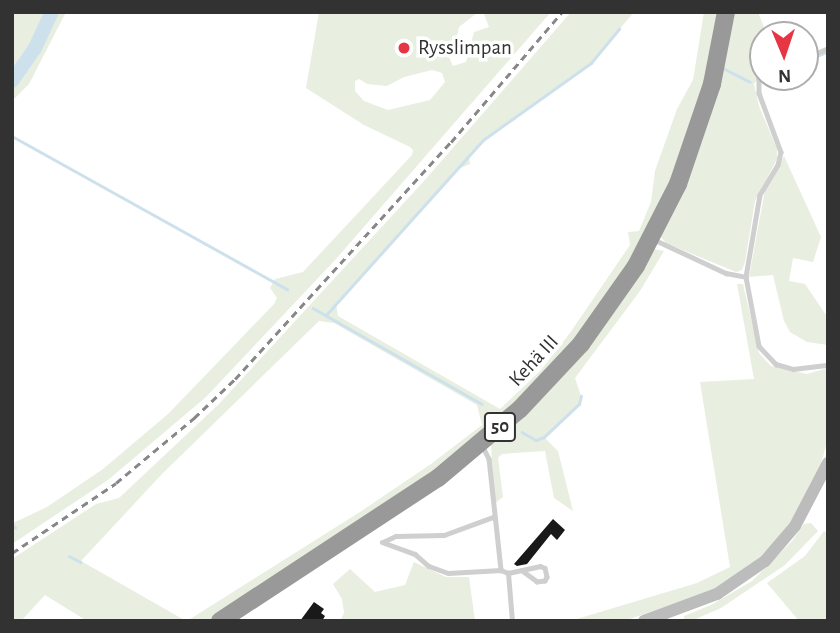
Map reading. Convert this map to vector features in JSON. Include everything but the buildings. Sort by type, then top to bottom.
[{"type":"highway","name":"Kehä III","points":[[220,621],[438,478],[482,444],[528,401],[581,344],[620,292],[652,238],[678,184],[701,123],[726,12]]},
{"type":"street","points":[[644,621],[675,616],[727,589],[765,561],[795,526],[828,463]]},
{"type":"lane","points":[[759,91],[781,152],[778,165],[760,195],[746,277],[759,346],[764,355],[776,364],[793,369],[828,365]]},
{"type":"lane","points":[[652,238],[726,273],[746,277]]},
{"type":"lane","points":[[482,444],[489,459],[493,517],[501,570]]},
{"type":"lane","points":[[493,517],[444,535],[396,536],[382,542],[415,554],[429,566],[448,573],[501,570],[508,573],[540,566],[545,568],[547,577],[545,581],[537,582],[522,571]]},
{"type":"lane","points":[[508,573],[512,621]]},
{"type":"shaded area","points":[[12,12],[66,12],[29,84],[12,101]]},
{"type":"shaded area","points":[[319,12],[551,12],[336,259],[206,397],[108,480],[12,544],[13,523],[47,507],[103,469],[168,414],[274,304],[277,298],[270,288],[275,279],[303,272],[412,155],[413,150],[410,147],[364,125],[306,88]],"holes":[[[477,13],[484,14],[489,27],[474,32],[466,62],[453,66],[448,55],[455,45],[459,27]],[[432,70],[442,73],[445,82],[430,100],[388,110],[364,101],[355,91],[355,81],[359,79],[367,84],[387,86],[404,77]]]},
{"type":"shaded area","points":[[571,12],[634,12],[591,63],[483,140],[469,156],[470,164],[458,169],[336,303],[338,316],[500,409],[541,370],[570,333],[630,245],[628,232],[639,231],[651,202],[655,171],[677,109],[693,80],[704,12],[720,12],[705,93],[678,170],[647,234],[607,299],[557,363],[510,412],[398,498],[210,621],[187,621],[360,512],[431,464],[482,425],[477,405],[334,323],[319,321],[162,474],[81,561],[186,621],[87,621],[45,595],[21,621],[12,621],[12,559],[96,504],[119,498],[218,405],[424,181]]},
{"type":"shaded area","points":[[732,12],[758,12],[762,21],[749,21],[749,91],[756,91],[777,149],[777,159],[755,201],[745,262],[742,270],[736,272],[666,243],[660,236],[697,155],[724,65]]},
{"type":"shaded area","points":[[784,156],[821,237],[813,262],[793,258],[789,281],[805,284],[828,318],[828,345],[807,342],[790,332],[784,321],[773,275],[749,277],[765,190]]},
{"type":"shaded area","points":[[654,249],[664,251],[640,291],[575,378],[581,396],[579,404],[544,437],[558,451],[573,511],[554,498],[545,451],[502,454],[498,458],[503,497],[494,504],[491,445]]},
{"type":"shaded area","points":[[737,284],[743,284],[759,353],[771,366],[807,374],[828,368],[828,438],[821,464],[790,523],[751,566],[714,590],[624,621],[570,621],[697,583],[730,567],[700,382],[754,379]]},
{"type":"shaded area","points":[[811,523],[818,531],[785,565],[721,608],[691,621],[684,621],[684,616],[711,605],[752,581],[792,541],[804,524]]},
{"type":"shaded area","points":[[824,531],[828,534],[828,621],[799,621],[767,583],[805,556]]},
{"type":"shaded area","points":[[414,562],[446,577],[469,577],[475,621],[340,621],[344,613],[342,599],[333,584],[350,569],[375,592],[405,585]]},
{"type":"waterway","points":[[12,81],[35,48],[52,12]]},
{"type":"waterway","points":[[326,315],[483,140],[591,63],[619,29]]},
{"type":"waterway","points":[[819,55],[828,51]]},
{"type":"waterway","points":[[723,68],[749,81]]},
{"type":"waterway","points":[[12,136],[287,289]]},
{"type":"waterway","points":[[313,308],[482,404]]},
{"type":"waterway","points":[[522,432],[536,440],[544,437],[579,404],[581,396]]},
{"type":"waterway","points":[[69,556],[81,562]]},
{"type":"railway","points":[[12,553],[116,483],[194,418],[235,379],[451,142],[562,12]]},
{"type":"place","name":"Rysslimpan","points":[[404,48]]}]
